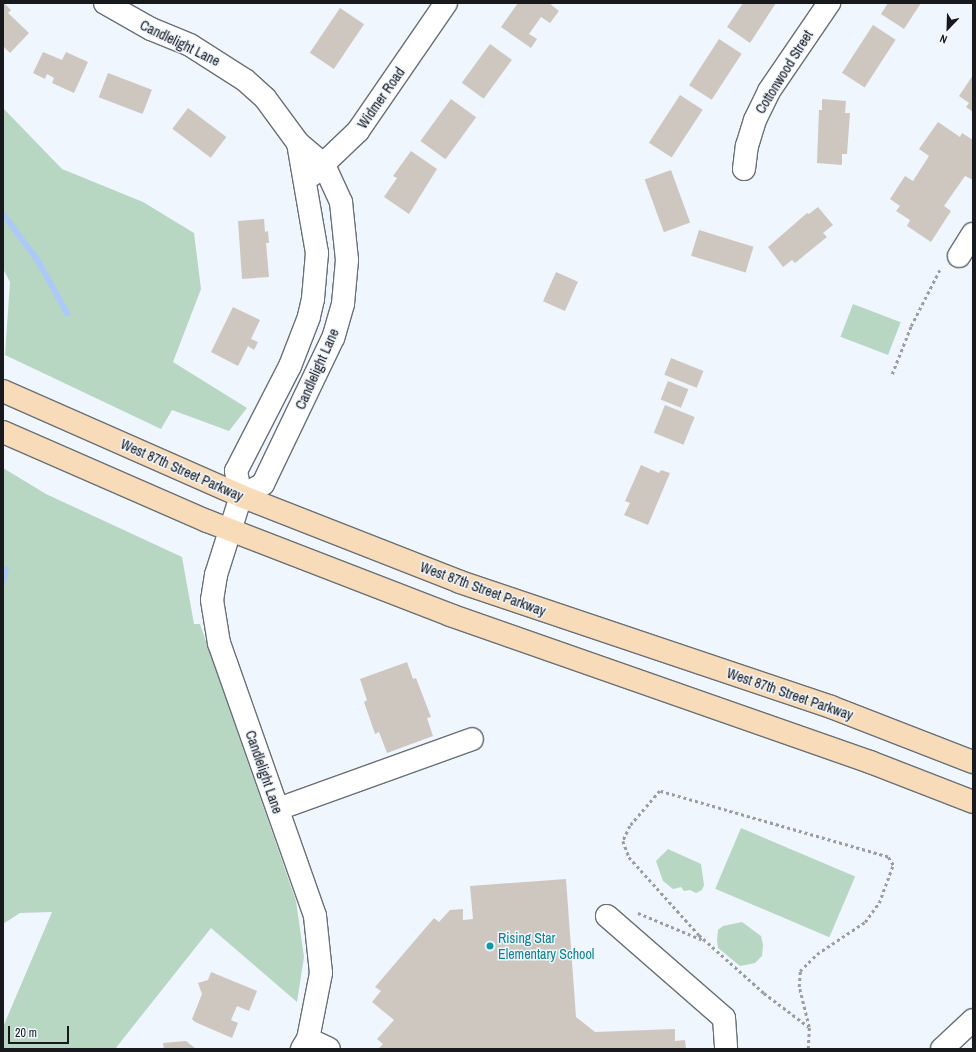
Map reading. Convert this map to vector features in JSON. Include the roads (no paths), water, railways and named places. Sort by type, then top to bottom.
[{"type":"main road","name":"West 87th Street Parkway","points":[[3,391],[241,496],[460,582],[831,707],[973,762]]},
{"type":"main road","points":[[3,432],[231,530],[450,615],[870,762],[973,802]]},
{"type":"street","name":"Candlelight Lane","points":[[105,3],[133,20],[190,45],[234,71],[265,98],[298,144],[324,165],[341,202],[347,260],[343,304],[333,338],[263,484],[241,496]]},
{"type":"street","name":"Widmer Road","points":[[303,181],[324,165],[358,131],[446,3]]},
{"type":"street","name":"Cottonwood Street","points":[[744,169],[751,133],[770,91],[829,3]]},
{"type":"street","name":"Candlelight Lane","points":[[298,144],[303,181],[317,253],[309,317],[290,366],[236,471],[241,496],[216,575],[212,600],[219,643],[315,916],[321,973],[305,1044]]},
{"type":"street","points":[[959,256],[973,234]]},
{"type":"street","points":[[312,299],[343,304]]},
{"type":"street","points":[[278,809],[472,738]]},
{"type":"street","points":[[607,916],[724,1018],[726,1049]]},
{"type":"street","points":[[942,1049],[973,1020]]},
{"type":"street","points":[[305,1044],[330,1049]]},
{"type":"waterway","points":[[3,214],[38,261],[67,313]]},
{"type":"waterway","points":[[3,583],[6,569]]},
{"type":"place","name":"Rising Star Elementary School","points":[[490,946]]}]
